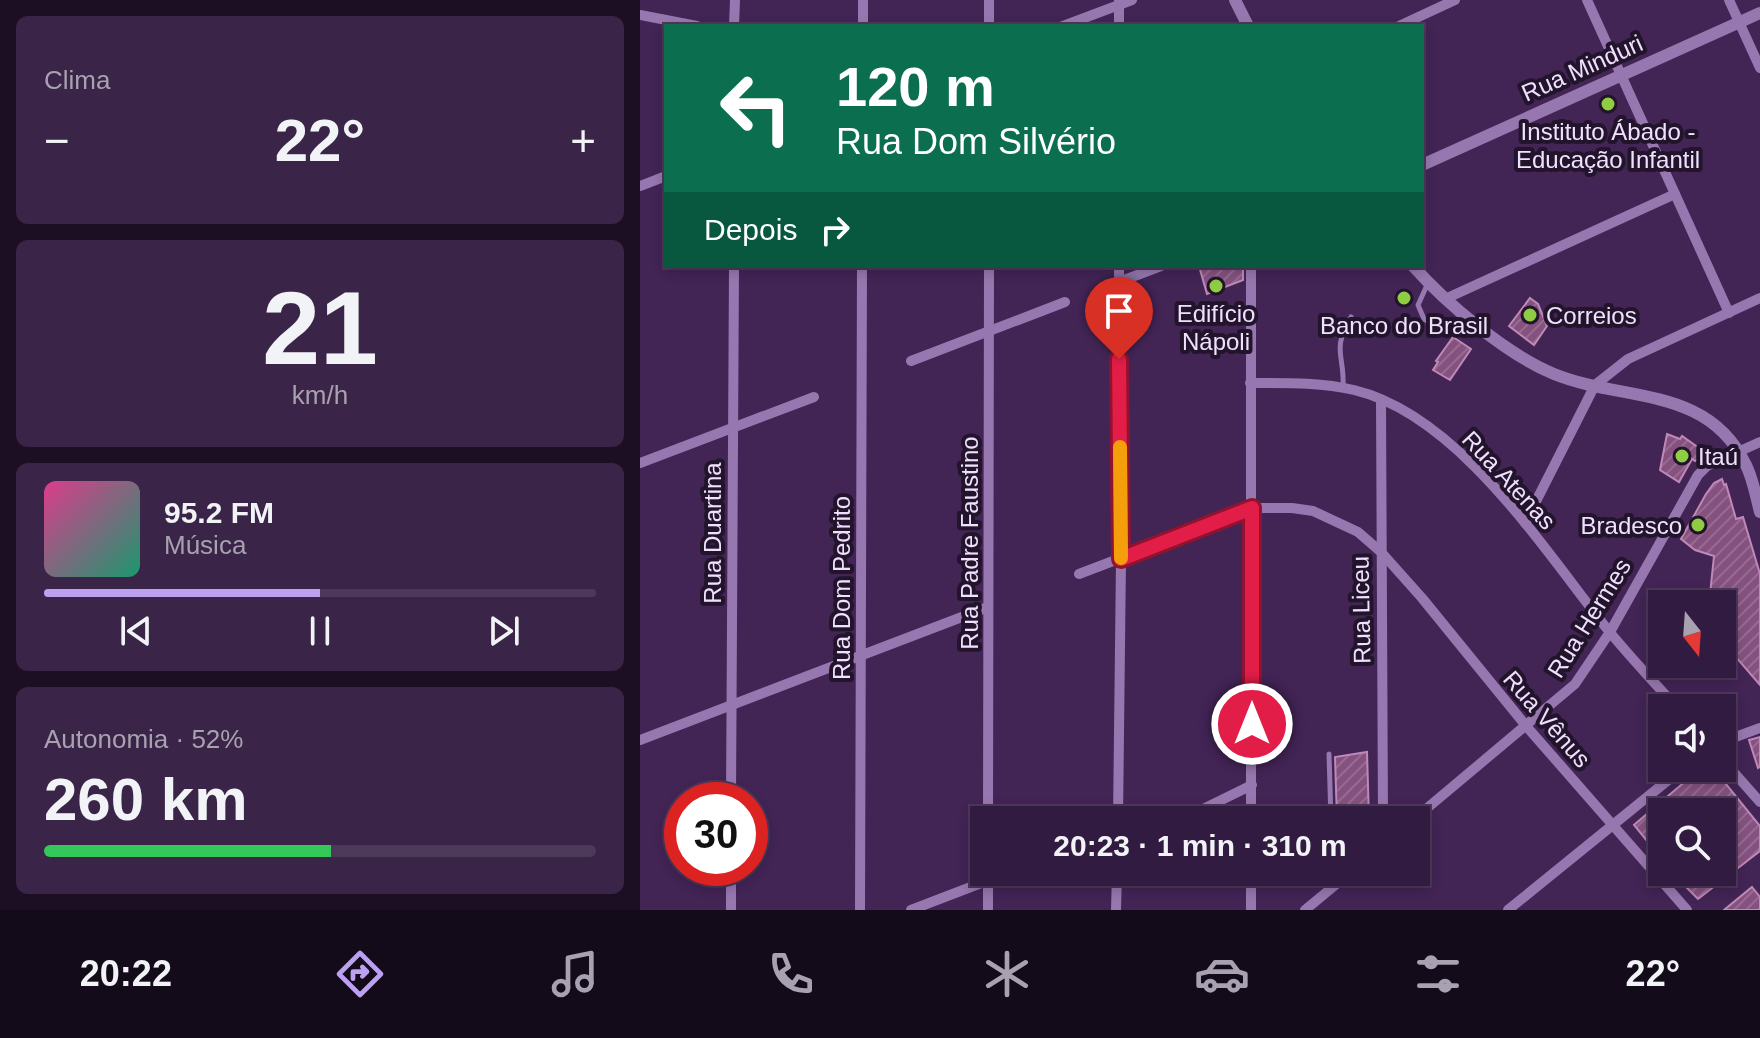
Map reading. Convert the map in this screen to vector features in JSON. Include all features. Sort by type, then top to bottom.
[{"type":"street","points":[[734,24],[735,0]]},
{"type":"street","points":[[863,0],[863,24]]},
{"type":"street","points":[[989,0],[989,24]]},
{"type":"street","points":[[1068,24],[1132,0]]},
{"type":"street","points":[[1235,0],[1247,24]]},
{"type":"street","points":[[1403,24],[1455,0]]},
{"type":"street","points":[[1587,0],[1729,313]]},
{"type":"street","points":[[1729,0],[1760,68]]},
{"type":"street","points":[[1118,3],[1119,24]]},
{"type":"street","name":"Rua Minduri","points":[[1424,164],[1760,13]]},
{"type":"street","points":[[640,15],[687,24]]},
{"type":"street","points":[[640,186],[664,177]]},
{"type":"street","points":[[1445,299],[1675,194]]},
{"type":"street","name":"Rua Duartina","points":[[731,782],[734,268]]},
{"type":"street","name":"Rua Dom Pedrito","points":[[860,910],[862,268]]},
{"type":"street","name":"Rua Padre Faustino","points":[[988,806],[989,268]]},
{"type":"street","points":[[1118,806],[1121,559],[1119,268]]},
{"type":"street","points":[[1119,282],[1156,268]]},
{"type":"street","points":[[1251,268],[1251,806]]},
{"type":"street","points":[[1415,268],[1445,299],[1540,368],[1559,376],[1694,410],[1716,425],[1739,451],[1748,468],[1760,512]]},
{"type":"street","points":[[1525,523],[1595,385],[1628,359],[1760,298]]},
{"type":"street","points":[[911,361],[1065,302]]},
{"type":"street","name":"Rua Atenas","points":[[1250,383],[1321,384],[1343,388],[1381,401],[1431,429],[1482,475],[1525,523],[1610,632],[1665,694]]},
{"type":"street","points":[[640,463],[814,397]]},
{"type":"street","name":"Rua Liceu","points":[[1381,401],[1383,806]]},
{"type":"street","name":"Rua Hermes","points":[[1430,806],[1575,684],[1610,632],[1688,489],[1707,466],[1760,442]]},
{"type":"street","points":[[1079,574],[1252,508]]},
{"type":"street","name":"Rua Vênus","points":[[1252,508],[1313,511],[1358,532],[1381,552],[1527,727],[1687,910]]},
{"type":"street","points":[[640,740],[988,607]]},
{"type":"street","points":[[1736,737],[1760,728]]},
{"type":"street","points":[[1736,775],[1760,802]]},
{"type":"street","points":[[1508,910],[1666,782]]},
{"type":"street","points":[[1209,806],[1252,785]]},
{"type":"street","points":[[911,910],[970,884]]},
{"type":"street","points":[[731,886],[731,910]]},
{"type":"street","points":[[988,886],[988,910]]},
{"type":"street","points":[[1116,910],[1117,886]]},
{"type":"street","points":[[1251,886],[1251,910]]},
{"type":"street","points":[[1305,910],[1334,886]]},
{"type":"lane","points":[[1428,283],[1418,305],[1424,319],[1433,325],[1451,329],[1468,317]]},
{"type":"lane","points":[[1343,388],[1344,376],[1338,353],[1343,331],[1351,317]]},
{"type":"lane","points":[[1329,754],[1331,806]]},
{"type":"building","name":"Edifício Nápoli","points":[[1200,268],[1243,268],[1243,280],[1207,294]]},
{"type":"building","name":"Correios","points":[[1530,298],[1538,304],[1547,326],[1534,345],[1509,326]]},
{"type":"building","points":[[1453,337],[1471,349],[1450,380],[1433,370]]},
{"type":"building","name":"Itaú","points":[[1667,434],[1680,439],[1682,436],[1706,453],[1695,461],[1692,459],[1679,482],[1660,470]]},
{"type":"building","points":[[1722,479],[1736,519],[1743,517],[1760,574],[1760,685],[1736,657],[1736,590],[1710,590],[1714,556],[1695,550],[1681,539],[1714,483]]},
{"type":"building","points":[[1760,737],[1760,767],[1758,768],[1749,740]]},
{"type":"building","points":[[1367,752],[1369,806],[1337,806],[1335,757]]},
{"type":"building","points":[[1685,782],[1724,782],[1760,826],[1760,851],[1736,870],[1736,798],[1666,798]]},
{"type":"building","points":[[1648,813],[1648,842],[1634,825]]},
{"type":"building","points":[[1685,886],[1715,886],[1698,899]]},
{"type":"building","points":[[1752,887],[1760,897],[1760,910],[1724,910]]},
{"type":"slow traffic","points":[[1120,447],[1121,558]]},
{"type":"place","name":"Instituto Ábado - Educação Infantil","points":[[1608,104]]},
{"type":"place","name":"Edifício Nápoli","points":[[1216,286]]},
{"type":"place","name":"Banco do Brasil","points":[[1404,298]]},
{"type":"place","name":"Correios","points":[[1530,315]]},
{"type":"place","name":"Itaú","points":[[1682,456]]},
{"type":"place","name":"Bradesco","points":[[1698,525]]},
{"type":"route","points":[[1119,359],[1121,559],[1252,508],[1252,724]]}]
